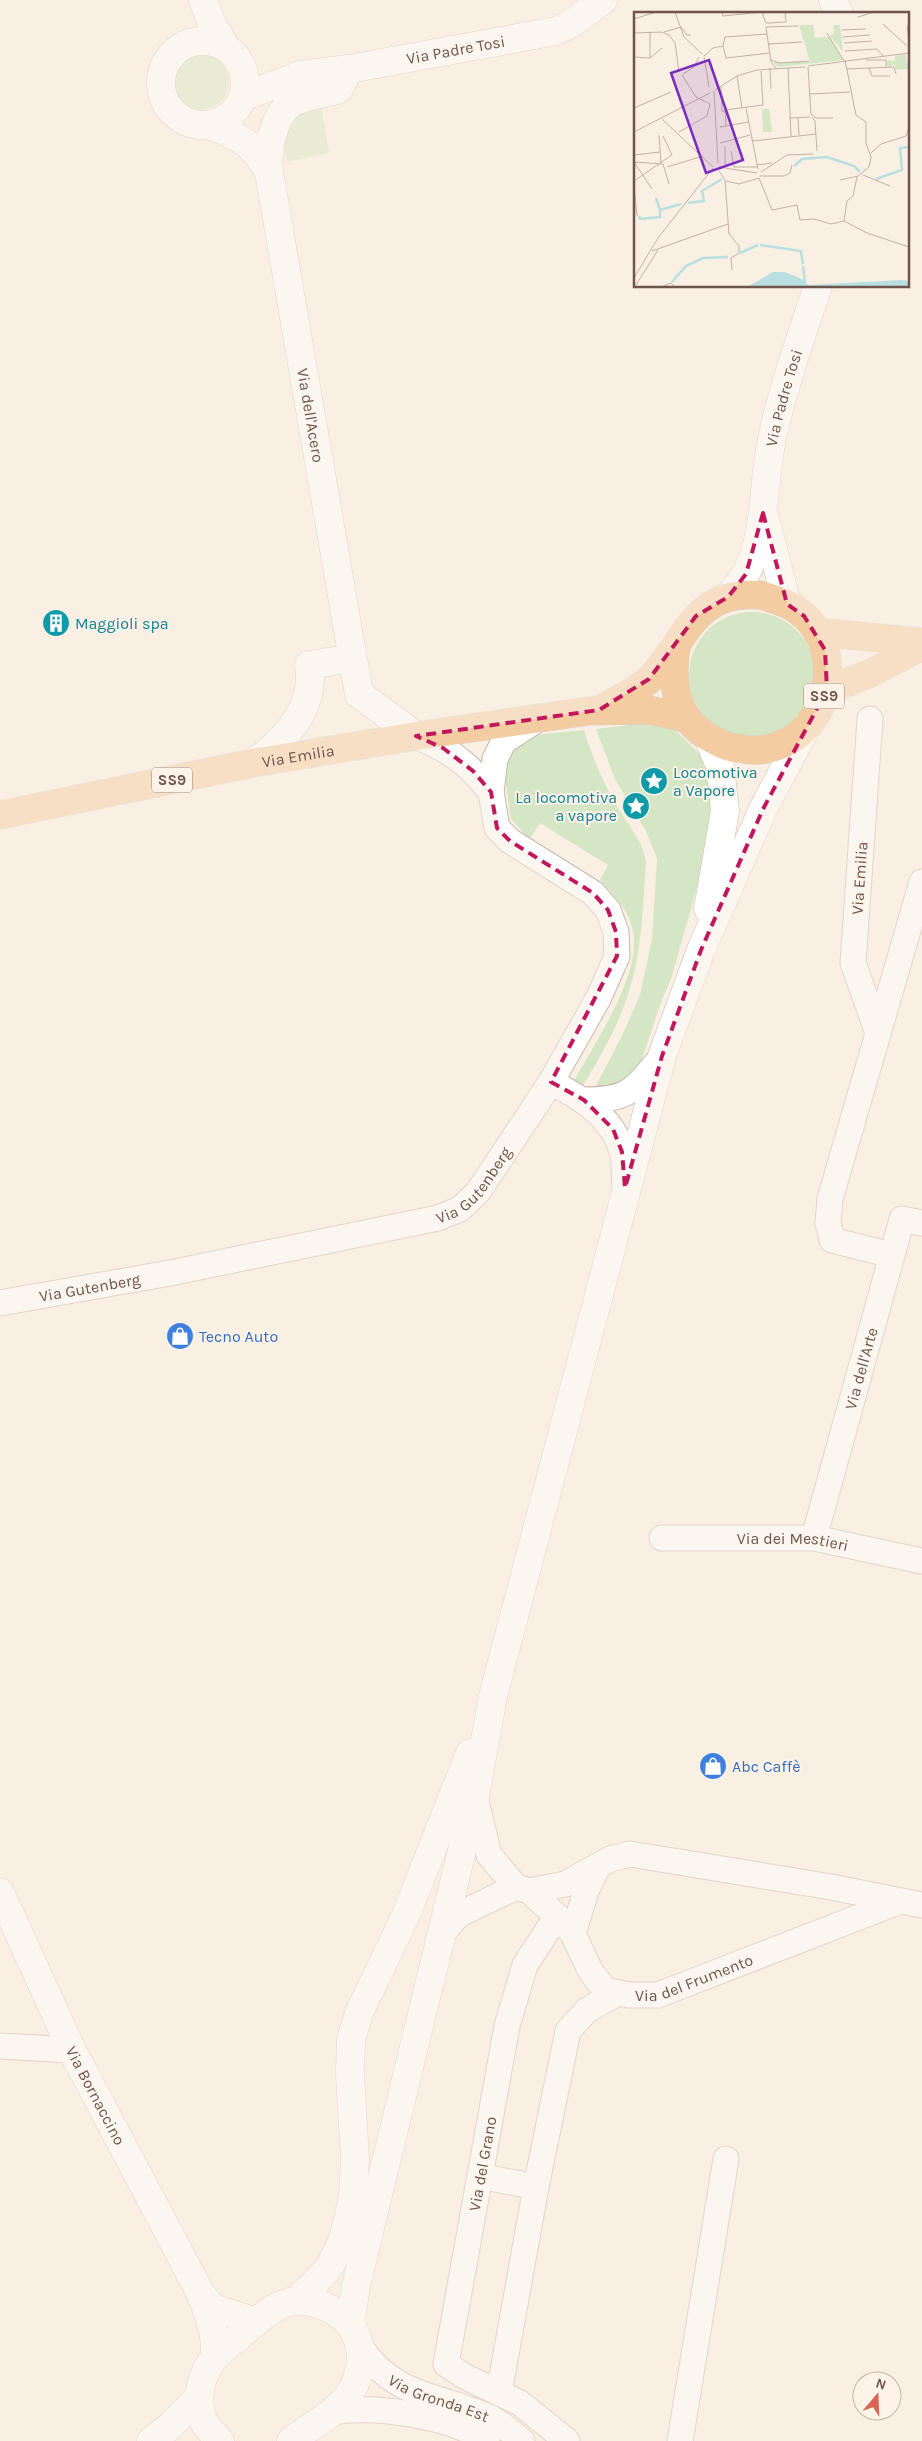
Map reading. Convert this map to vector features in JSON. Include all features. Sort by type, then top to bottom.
[{"type":"main road","points":[[195,0],[185,44],[175,50],[163,68],[160,79],[162,95],[170,110],[178,118],[199,125],[210,125]]},
{"type":"main road","points":[[203,0],[212,24],[245,75],[242,101]]},
{"type":"main road","name":"Via Padre Tosi","points":[[210,125],[222,121],[232,114],[242,101],[300,75],[349,69],[556,31],[574,22],[603,0]]},
{"type":"main road","points":[[833,0],[838,12]]},
{"type":"main road","name":"Via Padre Tosi","points":[[185,44],[205,40],[233,55],[300,75]]},
{"type":"main road","name":"Via dell'Acero","points":[[268,164],[273,130],[283,113],[296,100],[339,89],[349,69]]},
{"type":"main road","name":"Via dell'Acero","points":[[242,101],[268,164],[358,694],[416,736]]},
{"type":"main road","name":"Via dell'Acero","points":[[210,125],[248,142],[268,164]]},
{"type":"main road","name":"Via Padre Tosi","points":[[728,597],[746,574],[754,554],[763,513],[771,441],[780,406],[817,288]]},
{"type":"main road","name":"Via Padre Tosi","points":[[763,513],[788,604]]},
{"type":"main road","name":"Via Emilia","points":[[758,595],[788,604],[804,616],[817,632],[825,650],[829,670],[827,690],[820,709],[807,726],[786,742],[760,750],[732,748],[708,738],[688,719],[677,697],[672,672],[676,648],[684,631],[696,616],[711,605],[728,597],[758,595]]},
{"type":"main road","name":"SS9","points":[[817,632],[922,644]]},
{"type":"main road","name":"SS9","points":[[827,690],[869,674],[922,644]]},
{"type":"main road","name":"Via Emilia","points":[[599,710],[649,679],[676,648]]},
{"type":"main road","points":[[253,763],[276,746],[309,698],[312,681],[309,665],[352,658]]},
{"type":"main road","name":"Via Emilia","points":[[0,815],[253,763],[416,736],[599,710],[650,710],[688,719]]},
{"type":"main road","points":[[301,2437],[350,2393],[358,2370],[356,2286],[439,1938],[475,1797],[492,1696],[625,1188],[662,1056],[701,950],[763,809],[807,726]]},
{"type":"main road","points":[[701,950],[725,811],[720,766],[708,738]]},
{"type":"main road","points":[[297,2301],[329,2268],[342,2239],[352,2198],[355,2158],[350,2075],[352,2040],[359,2013],[405,1917],[492,1696]]},
{"type":"main road","name":"Via Bornaccino","points":[[0,1892],[72,2050],[201,2294],[216,2342],[215,2357]]},
{"type":"main road","name":"Via Bornaccino","points":[[201,2294],[213,2308],[256,2322]]},
{"type":"main road","points":[[220,2441],[209,2429],[202,2417],[199,2397],[202,2380],[215,2357],[256,2322],[282,2305],[297,2301],[319,2305],[336,2312],[356,2336]]},
{"type":"main road","points":[[151,2441],[169,2427],[199,2397]]},
{"type":"street","name":"Via Emilia","points":[[870,719],[853,963],[878,1033]]},
{"type":"street","name":"Via Gutenberg","points":[[0,1303],[170,1273],[438,1218],[460,1209],[478,1192],[551,1082],[599,997],[617,956],[616,932],[608,910],[593,893],[510,841],[497,828],[491,792],[495,759],[504,741],[538,720]]},
{"type":"street","points":[[416,736],[443,748],[463,760],[491,792]]},
{"type":"street","points":[[891,1255],[832,1240],[828,1223],[830,1199],[922,882]]},
{"type":"street","points":[[584,1100],[610,1100],[627,1093],[638,1085],[662,1056]]},
{"type":"street","points":[[551,1082],[584,1100],[613,1130],[622,1152],[625,1188]]},
{"type":"street","name":"Via dell'Arte","points":[[814,1538],[902,1219],[922,1223]]},
{"type":"street","name":"Via dei Mestieri","points":[[662,1538],[814,1538],[922,1560]]},
{"type":"street","name":"Via del Frumento","points":[[475,1797],[489,1855],[523,1889],[565,1925],[591,1972],[605,1990],[618,1993],[658,1995],[898,1902]]},
{"type":"street","name":"Via del Frumento","points":[[439,1938],[458,1915],[523,1889],[565,1884],[610,1859],[630,1854],[655,1856],[922,1905]]},
{"type":"street","name":"Via del Grano","points":[[567,2441],[520,2404],[464,2376],[446,2364],[507,2026],[524,1965],[565,1925],[586,1891],[598,1866]]},
{"type":"street","points":[[499,2393],[536,2187],[568,2031],[587,2010],[618,1993]]},
{"type":"street","points":[[0,2046],[72,2050]]},
{"type":"street","points":[[680,2441],[726,2159]]},
{"type":"street","points":[[480,2176],[536,2187]]},
{"type":"street","name":"Via Gronda Est","points":[[356,2336],[387,2378],[411,2391],[486,2415],[522,2441]]},
{"type":"street","name":"Via Gronda Est","points":[[331,2412],[350,2409],[422,2416],[464,2427],[487,2441]]},
{"type":"highlighted area","points":[[763,513],[787,604],[804,616],[825,650],[827,690],[763,809],[701,950],[662,1056],[625,1188],[622,1152],[613,1129],[584,1100],[551,1082],[617,956],[616,932],[608,910],[593,893],[510,841],[497,828],[491,792],[473,771],[443,748],[416,736],[599,710],[649,679],[696,616],[728,597],[746,574]]},
{"type":"green space","points":[[196,54],[206,54],[221,62],[227,71],[229,82],[227,93],[221,102],[206,110],[196,110],[185,105],[178,98],[173,87],[173,77],[178,66],[185,59]]},
{"type":"green space","points":[[321,104],[329,153],[287,162],[285,141],[290,126],[302,113]]},
{"type":"green space","points":[[752,612],[776,617],[787,622],[797,630],[805,640],[810,651],[815,675],[810,699],[805,710],[797,720],[787,728],[776,733],[752,738],[728,733],[717,728],[707,720],[699,710],[694,699],[689,675],[694,651],[699,640],[707,630],[717,622],[728,617]]},
{"type":"green space","points":[[654,722],[672,727],[703,757],[713,775],[716,821],[671,979],[661,1002],[634,1083],[592,1093],[621,1038],[640,995],[652,939],[657,859],[646,831],[615,779],[596,729]]},
{"type":"green space","points":[[584,730],[602,778],[616,805],[642,846],[646,862],[637,960],[629,991],[614,1028],[582,1087],[573,1082],[604,1029],[624,988],[634,948],[633,931],[628,916],[616,897],[600,880],[608,865],[540,823],[529,840],[511,819],[503,767],[517,743],[534,735]]},
{"type":"place","name":"Maggioli spa","points":[[56,623]]},
{"type":"place","name":"Locomotiva a Vapore","points":[[654,781]]},
{"type":"place","name":"La locomotiva a vapore","points":[[636,806]]},
{"type":"place","name":"Tecno Auto","points":[[180,1336]]},
{"type":"place","name":"Abc Caffè","points":[[713,1766]]}]
